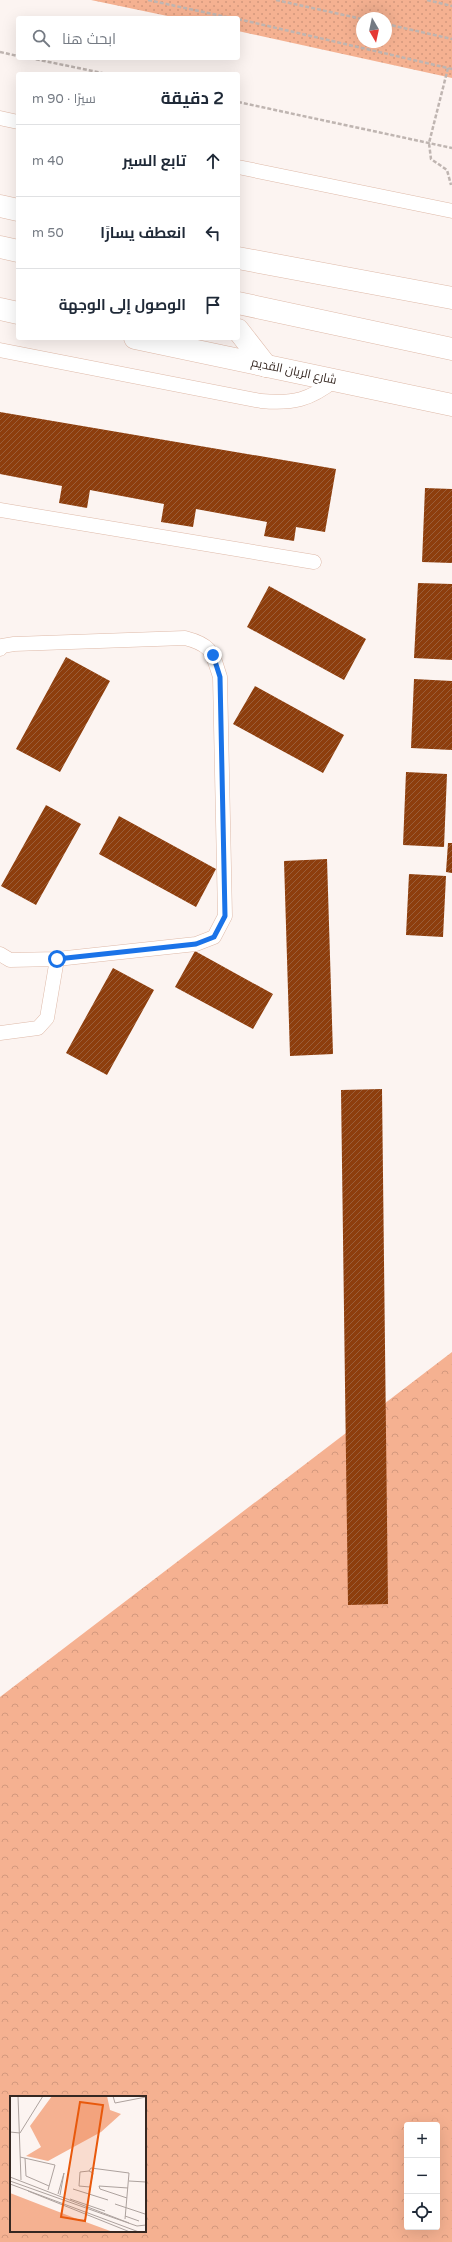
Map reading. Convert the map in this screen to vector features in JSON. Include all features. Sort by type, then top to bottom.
[{"type":"street","points":[[0,206],[16,210]]},
{"type":"street","points":[[0,247],[16,251]]},
{"type":"street","points":[[240,258],[452,298]]},
{"type":"street","points":[[240,303],[452,349]]},
{"type":"street","points":[[0,309],[16,313]]},
{"type":"street","points":[[240,333],[266,366]]},
{"type":"street","name":"شارع الريان القديم","points":[[144,340],[452,405]]},
{"type":"lane","points":[[0,118],[16,122]]},
{"type":"lane","points":[[240,167],[452,210]]},
{"type":"lane","points":[[0,350],[262,402],[282,403],[304,400],[322,390],[335,380]]},
{"type":"lane","points":[[0,510],[314,562]]},
{"type":"lane","points":[[0,649],[2,646],[14,644],[185,638],[202,642],[213,655],[220,677],[225,916],[214,937],[196,944],[57,959],[10,960],[0,954]]},
{"type":"lane","points":[[0,1033],[38,1028],[47,1018],[57,959]]},
{"type":"path","points":[[148,0],[222,16]]},
{"type":"path","points":[[276,0],[356,18]]},
{"type":"path","points":[[427,0],[452,6]]},
{"type":"path","points":[[240,20],[450,68],[429,143],[431,159],[447,170],[451,187]]},
{"type":"path","points":[[392,25],[452,39]]},
{"type":"path","points":[[0,52],[16,56]]},
{"type":"path","points":[[40,60],[97,72]]},
{"type":"path","points":[[240,102],[452,148]]},
{"type":"green space","points":[[91,0],[452,0],[452,78],[240,31],[240,16],[167,16]]},
{"type":"green space","points":[[452,1352],[452,2242],[0,2242],[0,1697]]},
{"type":"building","points":[[0,412],[336,469],[325,532],[296,527],[294,541],[264,536],[267,522],[196,509],[193,527],[161,522],[164,504],[90,490],[87,508],[59,503],[62,486],[0,474]]},
{"type":"building","points":[[425,488],[452,489],[452,563],[422,562]]},
{"type":"building","points":[[418,583],[452,584],[452,660],[414,658]]},
{"type":"building","points":[[269,586],[366,639],[344,680],[247,627]]},
{"type":"building","points":[[66,657],[110,681],[60,772],[16,749]]},
{"type":"building","points":[[414,679],[452,681],[452,750],[411,748]]},
{"type":"building","points":[[255,686],[344,735],[323,773],[233,724]]},
{"type":"building","points":[[406,772],[447,774],[444,847],[403,845]]},
{"type":"building","points":[[46,805],[81,824],[36,905],[1,886]]},
{"type":"building","points":[[119,816],[216,869],[196,907],[99,854]]},
{"type":"building","points":[[448,843],[452,843],[452,873],[446,872]]},
{"type":"building","points":[[327,859],[333,1054],[290,1056],[284,861]]},
{"type":"building","points":[[409,874],[446,876],[443,937],[406,935]]},
{"type":"building","points":[[195,951],[273,994],[253,1029],[175,987]]},
{"type":"building","points":[[113,968],[154,990],[107,1075],[66,1053]]},
{"type":"building","points":[[382,1089],[388,1604],[348,1605],[341,1090]]},
{"type":"route","points":[[57,959],[196,944],[214,937],[225,916],[220,677],[213,655]]}]
